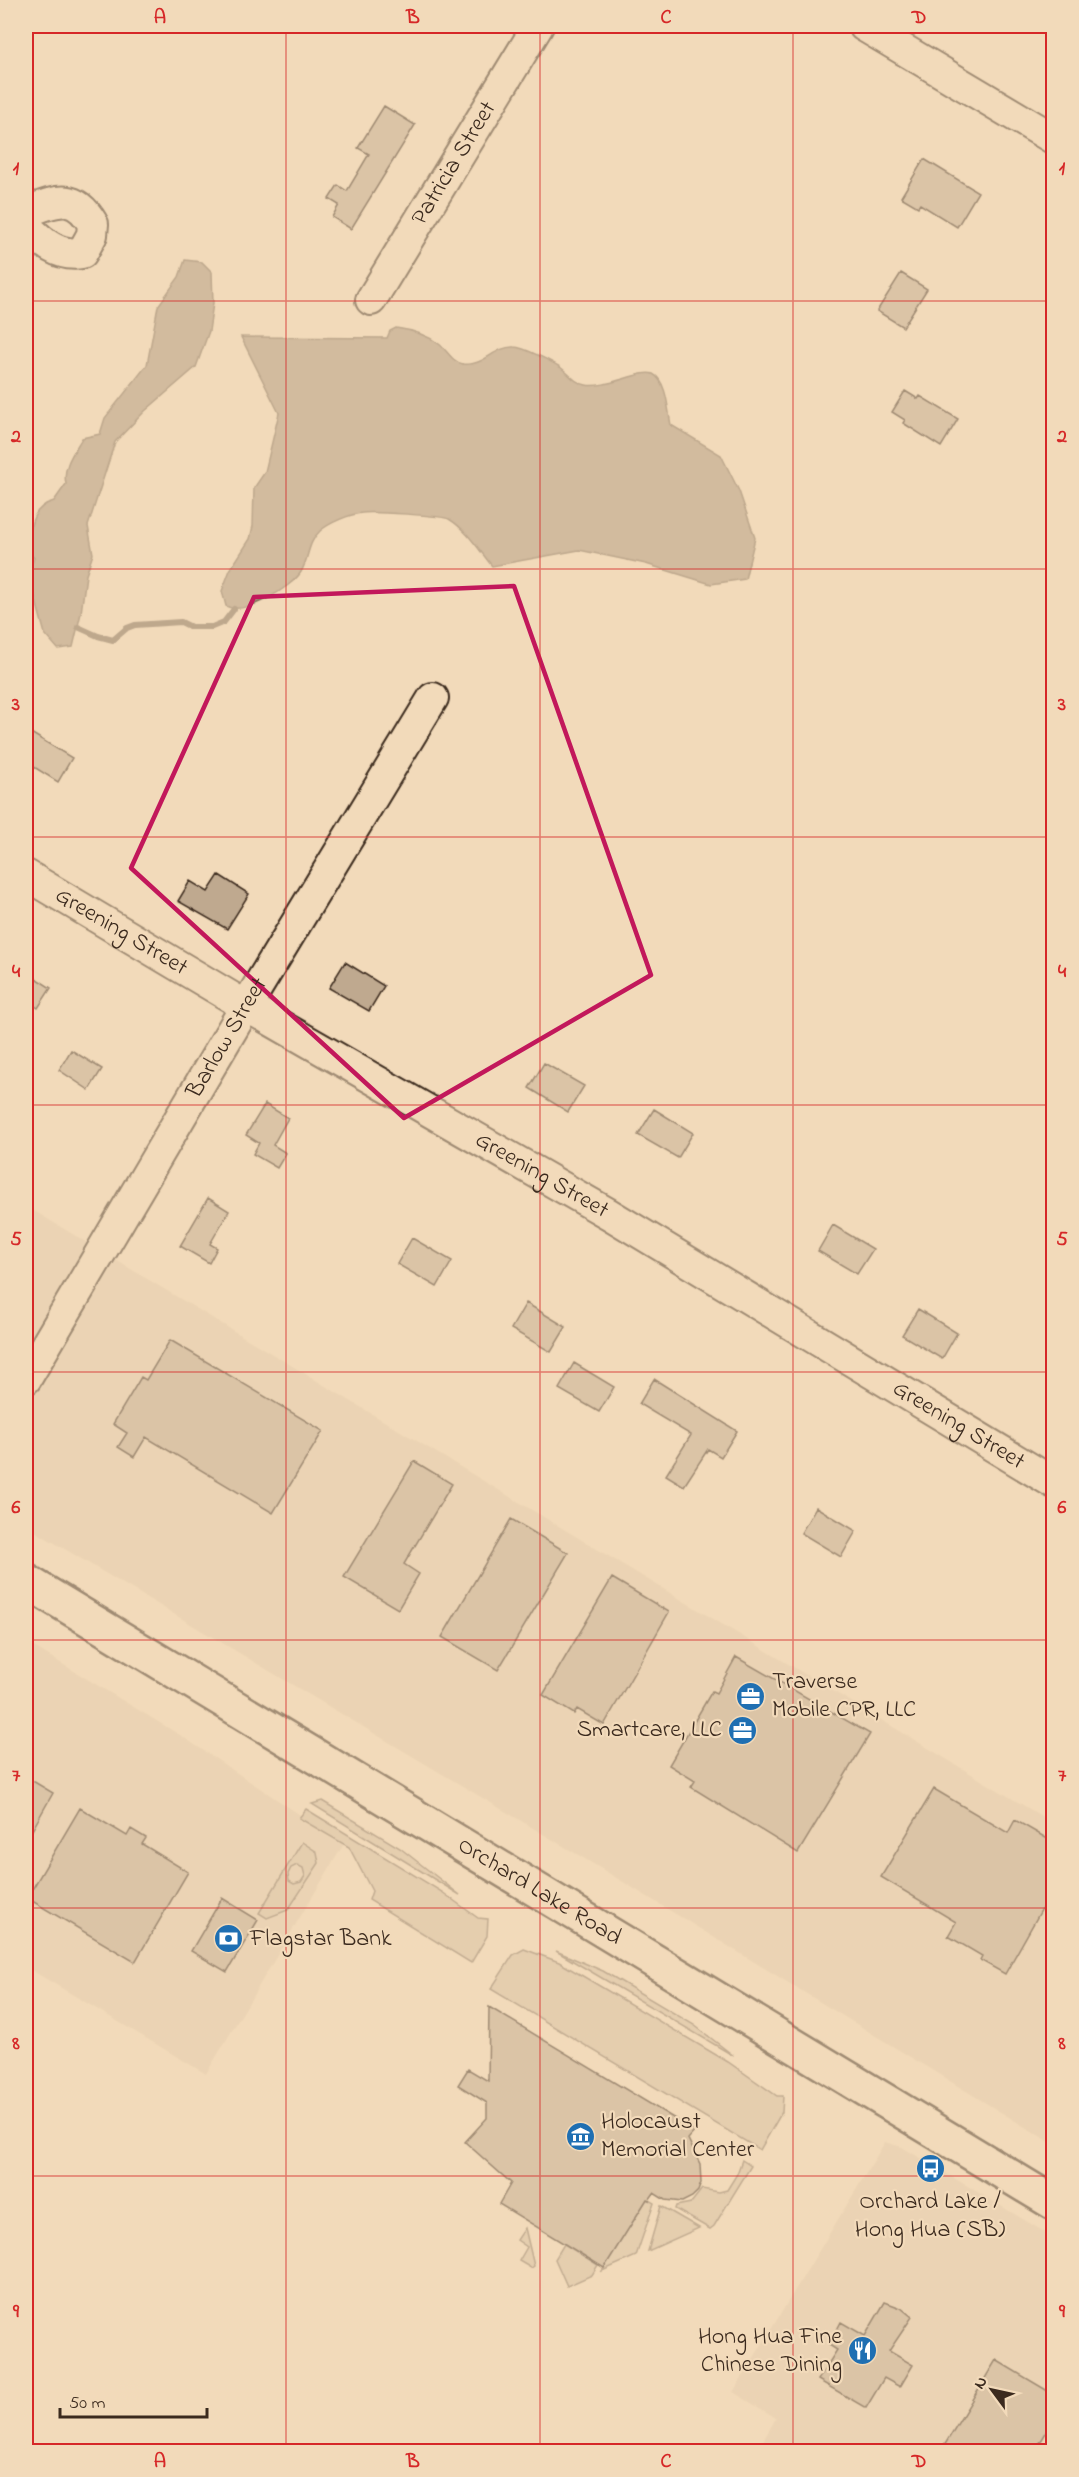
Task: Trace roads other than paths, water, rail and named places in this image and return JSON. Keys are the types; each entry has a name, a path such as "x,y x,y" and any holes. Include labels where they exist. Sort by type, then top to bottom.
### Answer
{"main road":[{"name":"Orchard Lake Road","path":"26,1581 1053,2203"}],"street":[{"name":"Patricia Street","path":"372,300 537,26"},
{"path":"864,26 1053,139"},
{"path":"26,212 46,204 68,201 86,210 93,224 88,245 82,253 72,254 57,252 26,226"},
{"name":"Barlow Street","path":"26,1379 246,1006 433,698"},
{"name":"Greening Street","path":"26,875 246,1006 609,1214 1053,1483"}],"waterway":[{"path":"78,627 113,640 127,628 135,625 181,622 191,627 212,627 224,622 234,609"}],"place":[{"name":"Traverse Mobile CPR, LLC","path":"751,1696"},
{"name":"Smartcare, LLC","path":"743,1730"},
{"name":"Flagstar Bank","path":"229,1939"},
{"name":"Holocaust Memorial Center","path":"580,2136"},
{"name":"Orchard Lake / Hong Hua (SB)","path":"930,2169"},
{"name":"Hong Hua Fine Chinese Dining","path":"863,2351"}]}
